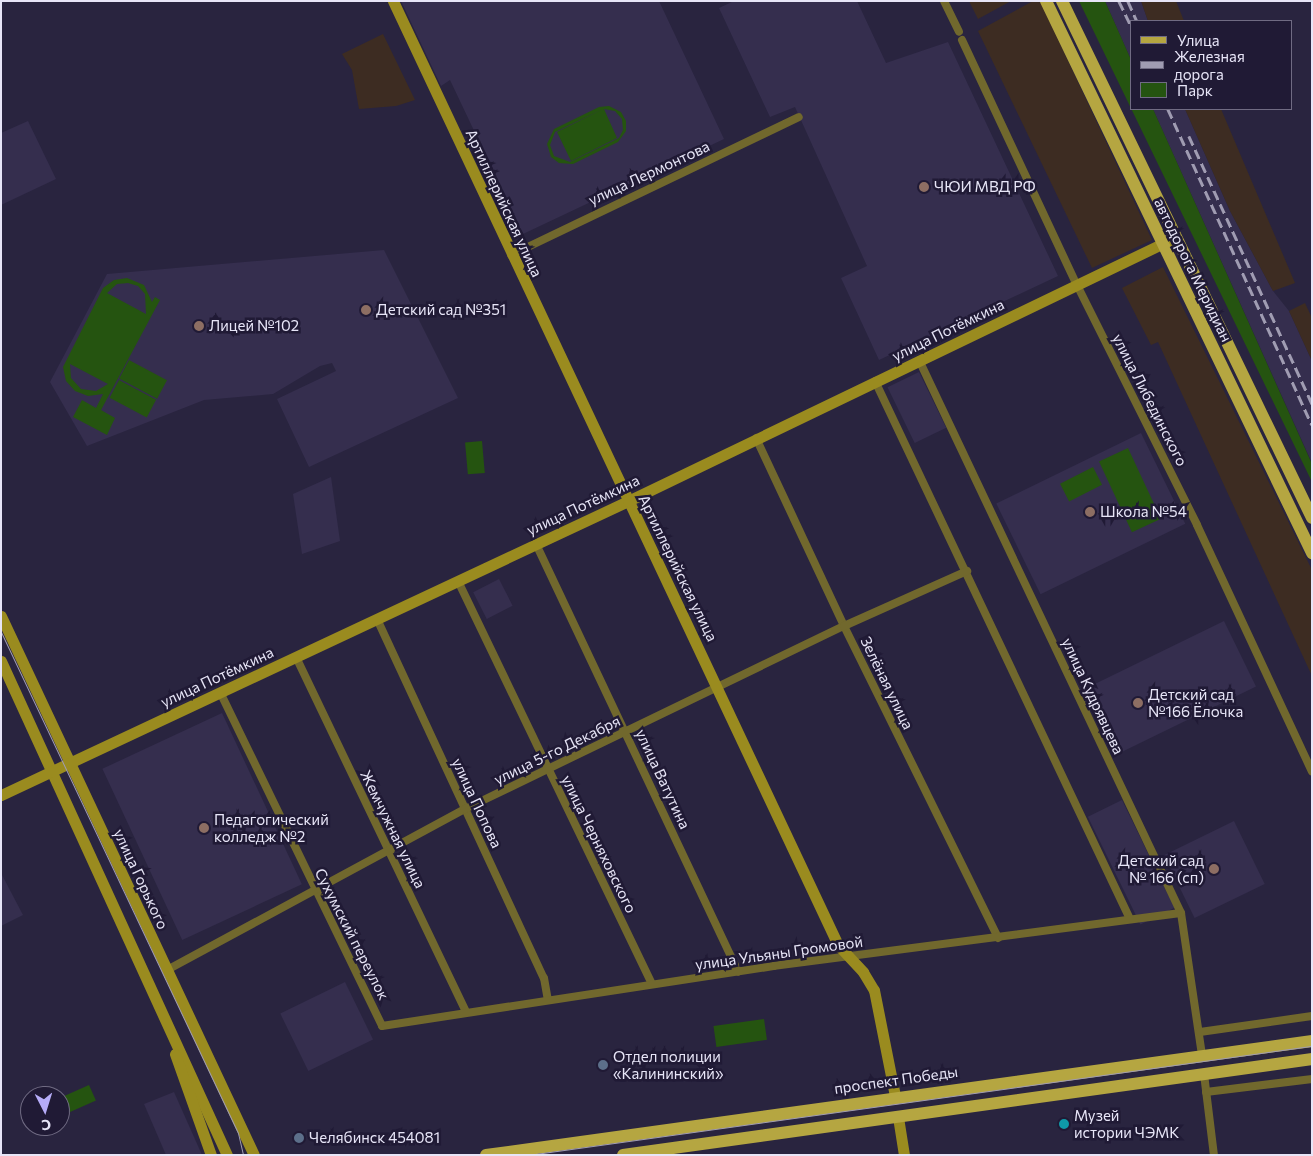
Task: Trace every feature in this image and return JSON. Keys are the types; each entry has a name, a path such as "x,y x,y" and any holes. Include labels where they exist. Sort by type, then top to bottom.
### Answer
{"main road":[{"name":"автодорога Меридиан","path":"1046,1 1312,552"},
{"name":"автодорога Меридиан","path":"1062,1 1312,518"},
{"name":"проспект Победы","path":"486,1155 895,1096 1312,1041"},
{"path":"623,1155 1312,1059"},
{"name":"Артиллерийская улица","path":"895,1096 898,1117"}],"street":[{"name":"Артиллерийская улица","path":"393,1 511,255 717,686 838,945 863,972 879,1002 895,1096"},
{"name":"улица Либединского","path":"944,1 1077,285 1197,525 1312,772"},
{"name":"улица Лермонтова","path":"511,255 799,117"},
{"name":"улица Потёмкина","path":"1,796 628,501 1176,238"},
{"name":"улица Кудрявцева","path":"919,360 1181,913 1200,1032 1202,1056"},
{"path":"875,381 967,571 1130,919"},
{"name":"Зелёная улица","path":"756,438 844,626 998,938"},
{"name":"улица Ватутина","path":"536,544 738,972"},
{"name":"улица 5-го Декабря","path":"167,970 465,809 717,686 967,571"},
{"name":"улица Черняховского","path":"458,581 652,984"},
{"name":"улица Горького","path":"1,616 254,1155"},
{"name":"улица Попова","path":"377,619 544,978 548,1000"},
{"name":"Жемчужная улица","path":"296,656 466,1012"},
{"path":"1,661 117,908 227,1155"},
{"name":"Сухумский переулок","path":"220,692 314,891 382,1026"},
{"path":"117,908 134,900"},
{"name":"улица Ульяны Громовой","path":"382,1026 652,984 1181,913"},
{"path":"1200,1032 1312,1016"},
{"path":"169,1025 173,1051 211,1155"},
{"path":"1204,1074 1214,1155"},
{"path":"1206,1092 1312,1079"},
{"name":"Артиллерийская улица","path":"898,1117 904,1155"}],"shaded area":[{"path":"401,1 659,1 724,139 523,234 450,80 441,86"},
{"name":"ЧЮИ МВД РФ","path":"734,1 857,1 886,63 948,42 1058,276 879,360 841,278 867,266 795,107 770,117 719,8"},
{"path":"969,1 1011,1 978,19"},
{"path":"1033,1 1040,1 1152,240 1092,268 978,31"},
{"path":"1105,1 1141,1 1148,20 1130,20 1130,57"},
{"path":"1141,1 1176,1 1184,20 1148,20"},
{"path":"383,34 415,100 396,106 359,109 352,70 342,54"},
{"path":"1153,110 1185,110 1230,211 1273,291 1289,311 1312,361 1312,463"},
{"path":"1185,110 1221,110 1295,283 1273,291 1230,211"},
{"path":"28,121 56,179 1,205 1,133"},
{"name":"Лицей №102","path":"384,250 458,398 309,467 277,399 336,371 332,363 320,366 273,394 204,400 87,446 50,382 107,274"},
{"path":"1163,267 1312,570 1312,676 1158,342 1151,345 1122,288"},
{"path":"1305,303 1312,318 1312,361 1289,311"},
{"path":"919,372 946,428 915,443 888,387"},
{"name":"Школа №54","path":"1141,433 1185,524 1041,594 996,504"},
{"path":"331,477 340,541 302,554 293,494"},
{"path":"499,579 513,606 487,619 473,592"},
{"path":"1224,621 1256,687 1118,754 1086,689"},
{"name":"Педагогический колледж №2","path":"222,713 302,884 182,940 102,769"},
{"path":"1122,800 1175,908 1140,925 1088,817"},
{"name":"Детский сад № 166 (сп)","path":"1234,821 1265,884 1195,918 1164,855"},
{"path":"1,873 23,915 1,926"},
{"path":"345,982 373,1040 308,1071 280,1014"},
{"path":"174,1092 202,1155 166,1155 144,1104"}],"green space":[{"path":"1079,1 1105,1 1130,57 1130,106"},
{"path":"609,106 621,112 626,121 626,131 618,142 573,164 559,163 551,157 547,144 554,129 599,107","holes":["603,109 557,132 571,161 617,138 604,109 615,111 622,119 623,130 619,138 570,162 554,156 550,145 555,132"]},
{"path":"1132,110 1153,110 1312,464 1312,482"},
{"path":"127,278 144,285 152,302 155,297 160,300 101,410 115,418 107,435 73,417 82,400 96,408 103,394 88,396 75,391 66,381 63,367 103,288 114,280","holes":["128,283 138,286 145,294 146,314 107,293 117,284","70,364 108,384 96,391 81,389 71,378"]},
{"path":"129,360 167,380 157,399 119,379"},
{"path":"119,380 156,400 147,417 110,398"},
{"path":"482,441 485,473 468,474 465,442"},
{"path":"1128,448 1161,519 1132,532 1099,462"},
{"path":"1093,467 1102,485 1069,502 1060,484"},
{"path":"764,1019 767,1040 716,1047 713,1026"},
{"path":"89,1085 96,1101 70,1112 70,1093"}],"tram line":[{"path":"1,632 238,1133 243,1155"},
{"path":"528,1155 1312,1046"}],"railway":[{"path":"1119,1 1130,24"},
{"path":"1128,1 1137,20"},
{"path":"1168,110 1312,425"},
{"path":"1189,136 1312,404"}],"place":[{"name":"ЧЮИ МВД РФ","path":"924,187"},
{"name":"Детский сад №351","path":"366,310"},
{"name":"Лицей №102","path":"199,326"},
{"name":"Школа №54","path":"1090,512"},
{"name":"Детский сад №166 Ёлочка","path":"1138,703"},
{"name":"Педагогический колледж №2","path":"204,828"},
{"name":"Детский сад № 166 (сп)","path":"1214,869"},
{"name":"Отдел полиции «Калининский»","path":"603,1065"},
{"name":"Музей истории ЧЭМК","path":"1064,1124"},
{"name":"Челябинск 454081","path":"299,1138"}]}
